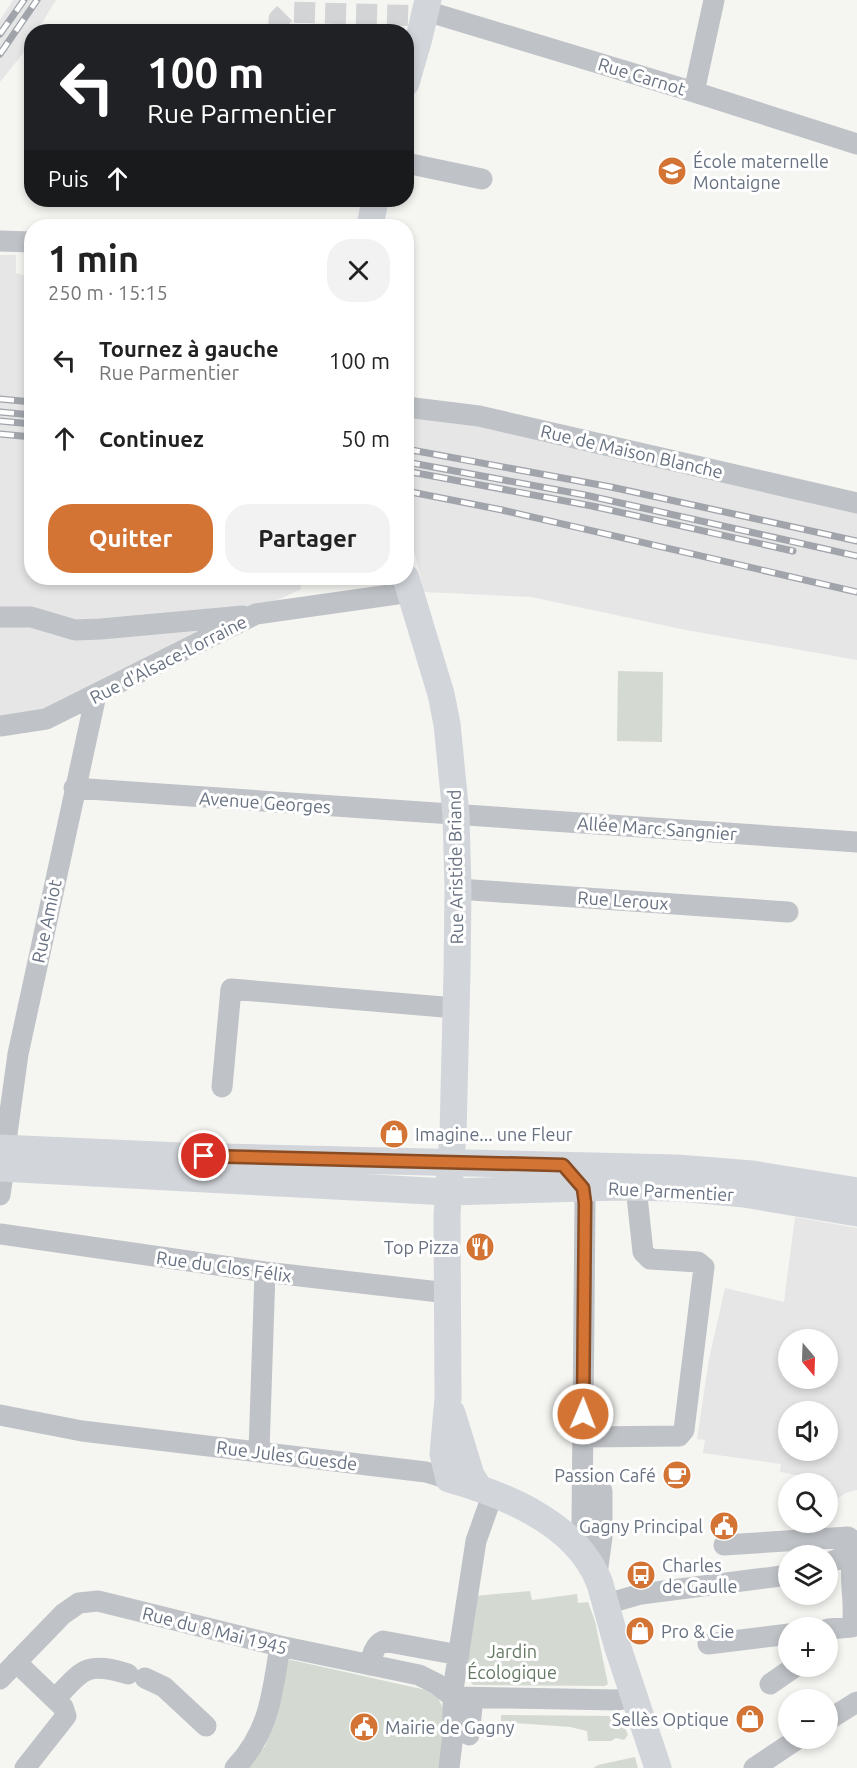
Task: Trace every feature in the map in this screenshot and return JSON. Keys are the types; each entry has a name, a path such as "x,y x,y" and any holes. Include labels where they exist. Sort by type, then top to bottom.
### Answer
{"main road":[{"path":"414,53 427,5"},
{"name":"Rue Aristide Briand","path":"408,585 441,694 447,724 456,815 458,889 453,1134 448,1192"},
{"path":"453,1134 474,1157 483,1163"},
{"name":"Rue Parmentier","path":"2,1158 181,1156 483,1163 636,1187 744,1194 857,1213"},
{"path":"2,1158 277,1183 347,1174 426,1177 450,1163"},
{"name":"Rue Parmentier","path":"277,1183 448,1192 593,1174 618,1166 710,1169 857,1191"},
{"path":"448,1192 448,1398 443,1454 449,1479"},
{"path":"448,1398 471,1475 486,1490"},
{"name":"Rue Jules Guesde","path":"449,1479 486,1490 525,1507 561,1532 591,1565"},
{"path":"591,1565 608,1609 633,1696 658,1768"}],"street":[{"path":"694,92 714,0"},
{"name":"Rue Carnot","path":"427,5 857,144"},
{"path":"414,165 482,179"},
{"path":"0,241 24,242"},
{"name":"Rue de Maison Blanche","path":"414,408 479,416 857,503"},
{"name":"Rue d'Alsace-Lorraine","path":"0,726 46,719 256,614 408,585"},
{"path":"0,617 32,617 75,630 101,630 256,614"},
{"name":"Rue Amiot","path":"0,1195 2,1158 18,1054 96,695"},
{"name":"Avenue Georges","path":"74,788 456,815"},
{"name":"Allée Marc Sangnier","path":"456,815 857,842"},
{"name":"Rue Leroux","path":"458,889 788,912"},
{"path":"222,1087 231,989 455,1008"},
{"path":"573,1176 585,1203 582,1523 591,1565"},
{"path":"583,1437 679,1436 684,1430 704,1266 698,1262 650,1259 643,1252 636,1187"},
{"name":"Rue du Clos Félix","path":"0,1234 265,1272 448,1293"},
{"path":"259,1451 265,1272"},
{"name":"Rue Jules Guesde","path":"0,1415 82,1431 426,1472 449,1479"},
{"path":"469,1736 459,1655 486,1490"},
{"path":"591,1565 602,1537 602,1491"},
{"path":"724,1545 848,1537 856,1548 852,1598 854,1615 852,1627 846,1635 838,1640"},
{"path":"838,1558 856,1548"},
{"path":"608,1609 641,1594 778,1576"},
{"name":"Rue du 8 Mai 1945","path":"0,1678 63,1614 80,1603 98,1601 280,1646 419,1675 463,1698"},
{"path":"838,1628 852,1627"},
{"path":"708,1644 778,1635"},
{"path":"370,1665 377,1646 383,1641 459,1655"},
{"path":"235,1768 256,1742 266,1721 280,1646"},
{"path":"16,1662 63,1707 66,1716 25,1768"},
{"path":"55,1699 82,1671 92,1668 112,1669 164,1687 206,1726"},
{"path":"770,1684 780,1677"},
{"path":"463,1698 618,1700 633,1696"},
{"path":"449,1768 453,1734 463,1698"},
{"path":"838,1714 857,1702"},
{"path":"753,1768 782,1749"}],"shaded area":[{"path":"13,0 56,0 41,24 24,24 24,52 0,82 0,20"},
{"path":"0,255 16,255 16,273 24,276 24,585 300,585 301,589 42,712 0,717"},
{"path":"414,417 513,430 857,513 857,660 686,630 531,597 424,592 414,551"},
{"path":"795,1217 857,1228 857,1490 838,1498 838,1473 785,1473 780,1472 781,1464 703,1453 705,1440 697,1439 709,1359 725,1288 784,1302"}],"green space":[{"path":"618,671 663,672 662,742 617,741"},
{"name":"Jardin Écologique","path":"530,1591 532,1600 577,1594 578,1603 588,1602 595,1621 608,1684 605,1686 473,1685 465,1672 474,1596"},
{"path":"287,1659 435,1692 445,1712 441,1768 246,1768 265,1746 277,1717"},
{"path":"501,1715 613,1716 622,1721 628,1735 624,1740 616,1738 611,1741 588,1741 587,1731 570,1727 501,1722"},
{"path":"635,1757 638,1768 593,1768 598,1765"}],"tunnel":[{"path":"279,24 279,19 286,12 425,16"}],"railway":[{"path":"0,34 24,0"},
{"path":"0,54 37,0"},
{"path":"0,399 24,401"},
{"path":"0,412 24,414"},
{"path":"0,421 24,423"},
{"path":"0,434 24,436"},
{"path":"414,450 611,487 857,541"},
{"path":"414,463 585,495 857,556"},
{"path":"414,473 592,506 793,551"},
{"path":"414,493 502,510 857,592"}],"place":[{"name":"École maternelle Montaigne","path":"672,171"},
{"name":"Imagine... une Fleur","path":"394,1134"},
{"name":"Top Pizza","path":"480,1247"},
{"name":"Passion Café","path":"677,1475"},
{"name":"Gagny Principal","path":"724,1526"},
{"name":"Charles de Gaulle","path":"641,1575"},
{"name":"Pro & Cie","path":"640,1631"},
{"name":"Sellès Optique","path":"750,1719"},
{"name":"Mairie de Gagny","path":"364,1727"}],"route":[{"path":"204,1156 563,1165 583,1188 585,1203 583,1414"}]}
